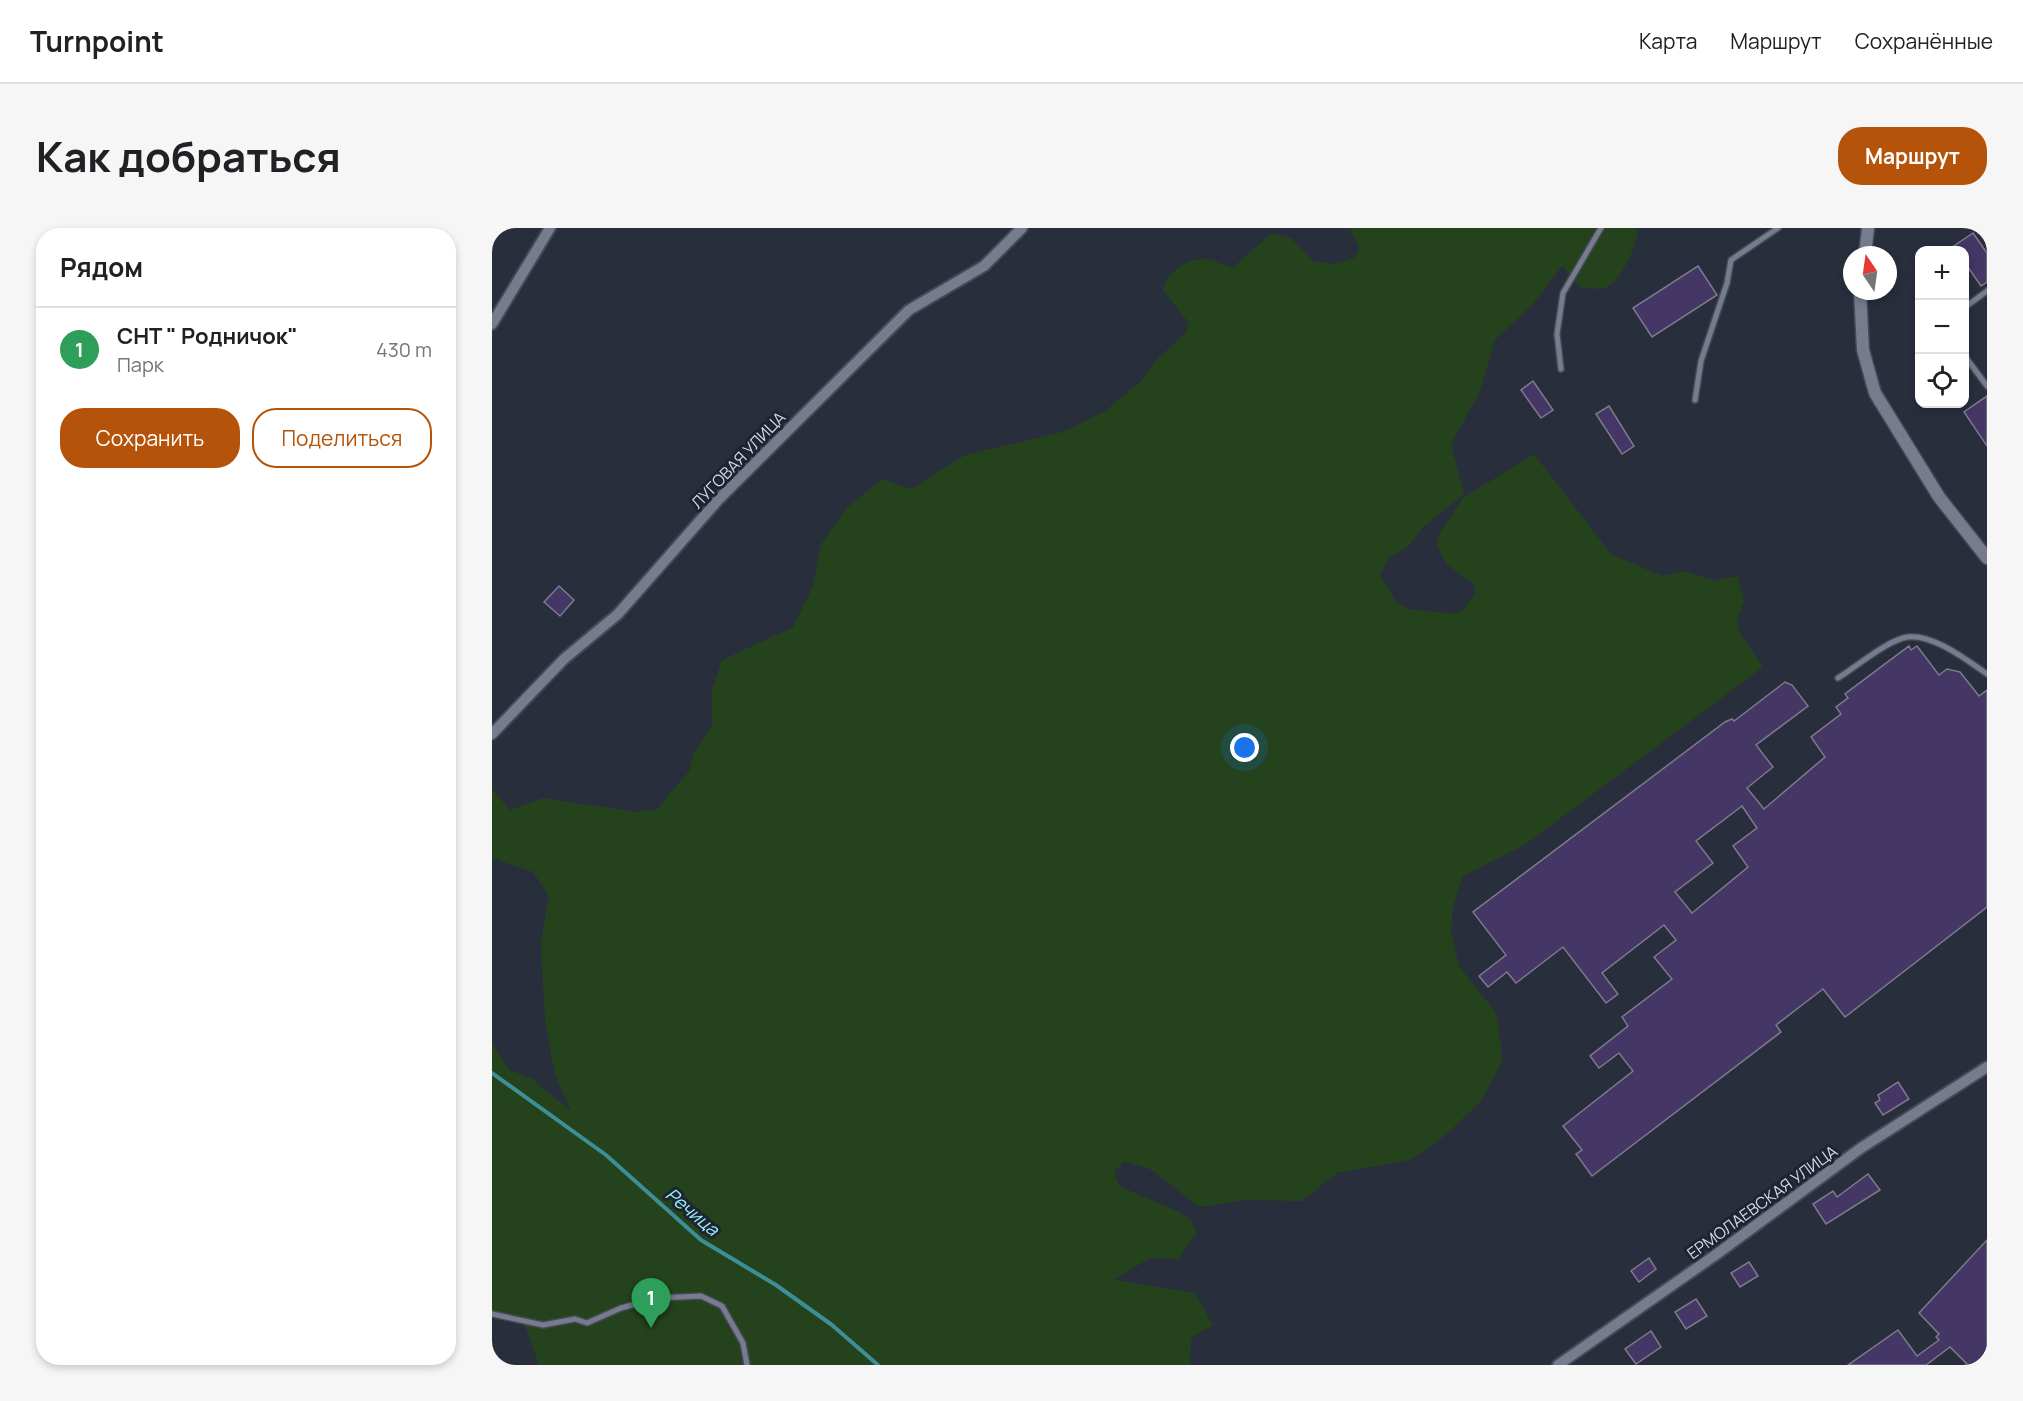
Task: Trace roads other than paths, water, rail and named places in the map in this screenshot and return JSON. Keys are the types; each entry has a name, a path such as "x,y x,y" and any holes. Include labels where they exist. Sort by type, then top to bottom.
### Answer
{"street":[{"path":"492,324 550,228"},
{"name":"ЛУГОВАЯ УЛИЦА","path":"492,734 564,659 618,614 719,499 909,310 984,266 1022,228"},
{"path":"1866,246 1868,228"},
{"path":"1860,300 1863,350 1875,393 1939,497 1987,558"},
{"name":"ЕРМОЛАЕВСКАЯ УЛИЦА","path":"1558,1365 1861,1148 1987,1067"}],"lane":[{"path":"1562,369 1557,334 1563,293 1601,228"},
{"path":"1695,400 1701,361 1727,283 1731,260 1778,228"},
{"path":"1969,305 1987,291"},
{"path":"1969,361 1987,386"},
{"path":"1838,678 1902,638 1918,636 1955,652 1987,674"},
{"path":"492,1314 543,1325 575,1319 587,1323 621,1308 658,1298 701,1296 722,1306 743,1343 747,1365"}],"waterway":[{"name":"Речица","path":"492,1073 606,1155 701,1240 776,1285 832,1325 878,1365"}],"place":[{"name":"СНТ \" Родничок\"","path":"651,1328"}]}
